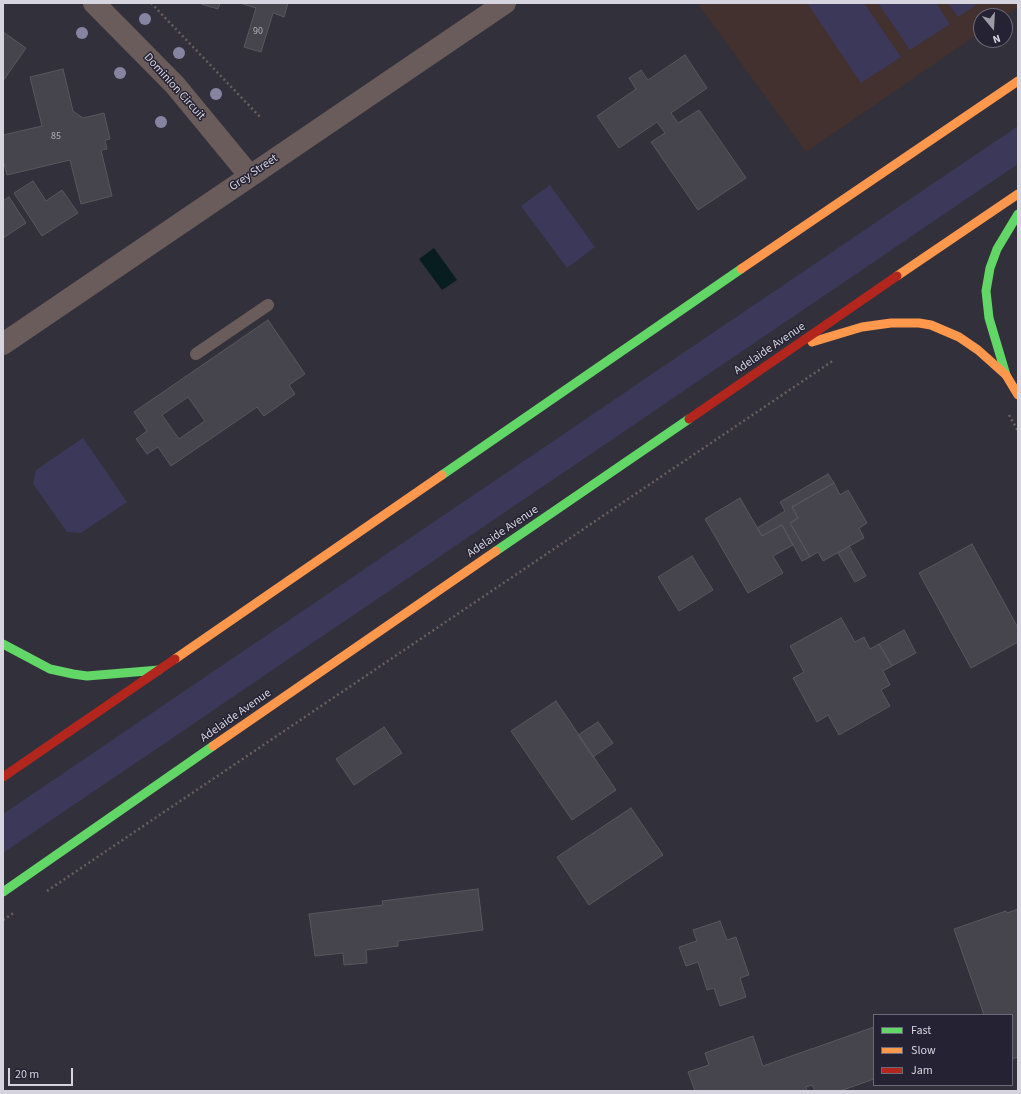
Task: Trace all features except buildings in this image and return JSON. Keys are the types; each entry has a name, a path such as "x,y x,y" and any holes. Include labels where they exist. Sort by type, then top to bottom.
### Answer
{"main road":[{"path":"3,777 1018,81"},
{"name":"Adelaide Avenue","path":"3,892 216,744 1018,194"},
{"path":"1018,214 997,249 990,268 986,291 989,318 1006,374 1018,395"},
{"path":"792,348 862,328 891,323 919,323 940,328 954,334 978,350 1006,374"},
{"path":"3,644 50,669 73,674 93,676 161,670"}],"street":[{"name":"Dominion Circuit","path":"94,3 175,85 250,176"},
{"name":"Grey Street","path":"3,344 506,3"}],"lane":[{"path":"196,354 268,305"}],"path":[{"path":"151,3 261,118"},
{"path":"44,892 840,356"},
{"path":"1008,412 1018,431"},
{"path":"3,920 20,909"}],"shaded area":[{"path":"697,3 1018,3 1018,7 1013,10 1013,8 973,8 973,37 806,152"},
{"path":"807,3 864,3 901,57 861,83"},
{"path":"878,3 936,3 950,24 910,50"},
{"path":"948,3 979,3 958,17"},
{"path":"1018,126 1018,164 3,853 3,814"},
{"path":"550,185 595,247 567,268 521,206"},
{"path":"434,248 457,280 442,290 419,259"},
{"path":"83,438 127,502 81,533 67,532 33,484 36,470"}],"traffic: fast":[{"path":"1006,375 989,318 986,291 990,268 997,249 1018,214"},
{"path":"442,475 741,269"},
{"path":"496,551 689,419"},
{"path":"3,644 50,669 73,674 87,676 159,670"},
{"path":"3,892 213,746"}],"traffic: slow":[{"path":"741,269 1018,81"},
{"path":"897,276 1018,194"},
{"path":"812,342 862,327 891,323 919,323 931,325 959,337 978,350 1006,375"},
{"path":"1006,375 1018,395"},
{"path":"175,659 442,475"},
{"path":"213,746 496,551"}],"traffic: jam":[{"path":"689,419 897,276"},
{"path":"3,777 175,659"}]}
